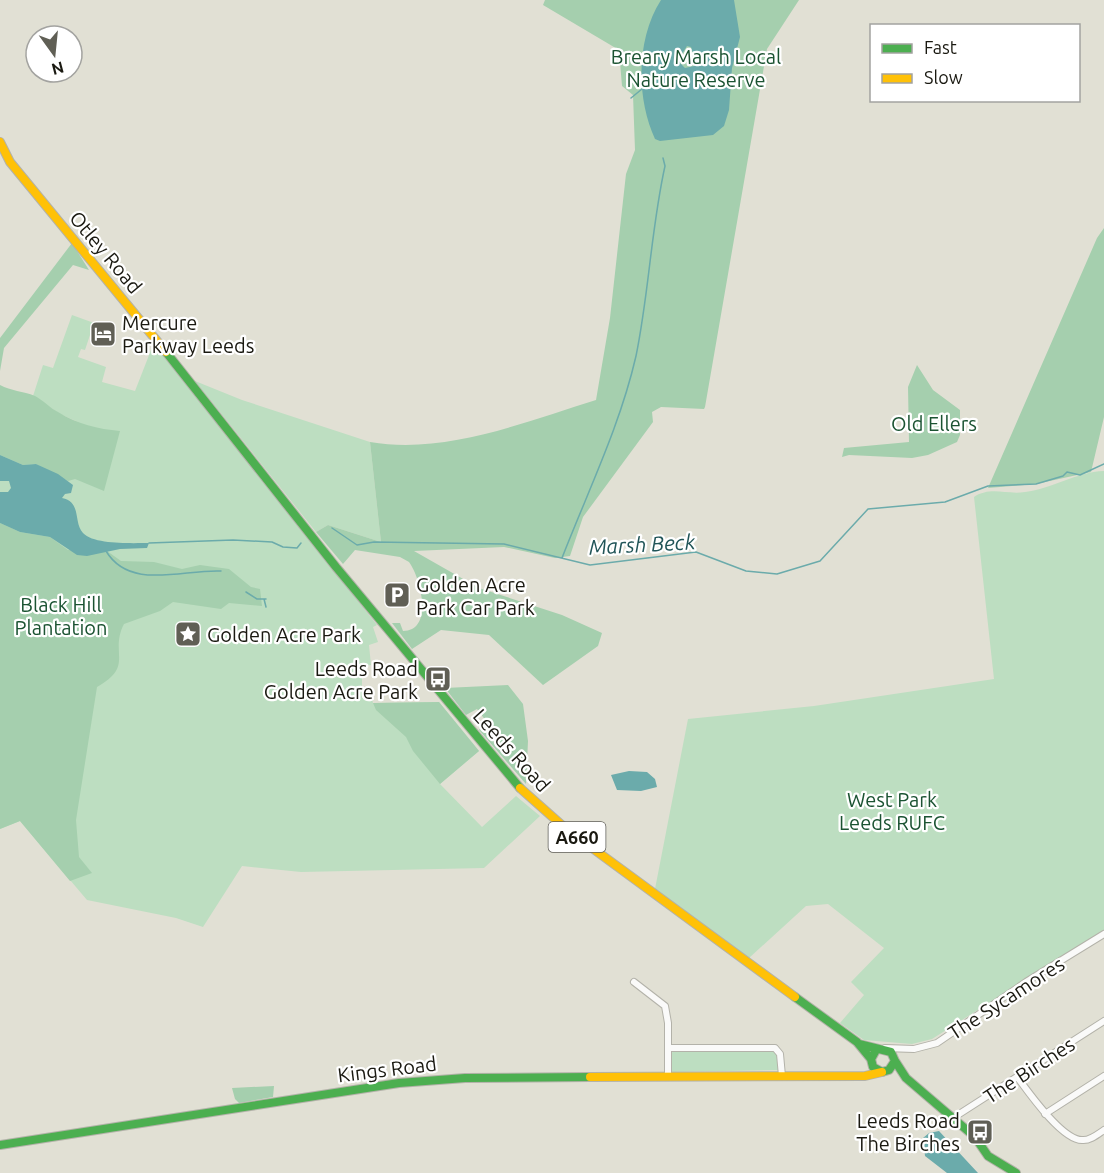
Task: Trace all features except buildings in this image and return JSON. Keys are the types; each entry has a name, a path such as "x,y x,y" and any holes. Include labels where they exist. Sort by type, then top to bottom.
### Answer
{"main road":[{"name":"Otley Road","path":"0,142 10,162 280,492"},
{"name":"Leeds Road","path":"280,492 336,567 511,780 574,835 857,1042 871,1060"},
{"name":"Leeds Road","path":"857,1042 880,1049"},
{"path":"858,1075 880,1049 891,1052 906,1078 953,1118 987,1151 988,1156 999,1165 1005,1165 1016,1173"},
{"path":"871,1060 876,1070 906,1078"},
{"path":"884,1071 892,1067 895,1060"},
{"name":"Kings Road","path":"0,1145 390,1084 465,1078 858,1075 884,1071"}],"street":[{"name":"The Sycamores","path":"880,1049 922,1048 937,1043 1026,982 1104,934"},
{"path":"634,982 665,1006 668,1023 668,1075"},
{"name":"The Birches","path":"953,1118 1104,1022"},
{"path":"669,1048 775,1048 780,1054 782,1076"},
{"path":"895,1060 903,1048"},
{"path":"1045,1114 1104,1076"},
{"path":"1017,1078 1045,1114 1070,1135 1082,1140 1104,1130"}],"green space":[{"name":"Breary Marsh Local Nature Reserve","path":"545,0 799,0 767,49 704,409 661,407 652,412 653,422 583,517 570,556 555,558 504,547 414,551 479,588 562,615 602,633 598,646 543,685 489,635 441,630 412,649 392,623 400,623 403,631 413,629 422,613 421,591 409,562 400,557 355,550 343,564 316,532 328,525 381,542 370,442 398,445 456,440 513,426 596,400 610,318 626,174 635,150 633,95 622,86 619,50 543,5"},
{"path":"1104,228 1104,417 1091,472 1036,484 988,488 1097,238"},
{"path":"72,243 89,270 73,265 4,348 0,371 0,338"},
{"name":"Golden Acre Park","path":"72,315 94,323 85,350 81,349 78,357 106,367 102,382 135,391 153,345 162,353 377,625 373,627 378,642 369,645 371,665 362,666 362,698 372,699 373,703 439,702 479,751 440,784 482,827 516,796 540,816 484,868 301,872 242,866 203,927 176,918 87,900 20,821 0,829 0,406 78,422 60,414 33,396 43,365 53,368"},
{"name":"Old Ellers","path":"917,365 933,390 960,410 960,435 957,442 928,455 912,458 849,455 842,457 844,448 909,442 908,387"},
{"path":"195,381 242,400 370,442 381,542 328,525 316,532"},
{"path":"0,385 35,396 80,423 120,431 104,491 75,479 68,481 36,464 23,465 0,455"},
{"name":"West Park Leeds RUFC","path":"1104,471 1104,930 932,1039 912,1044 864,1040 840,1023 864,995 851,982 884,948 828,904 806,906 749,958 655,889 688,719 814,706 994,679 974,497 993,491 1018,493 1045,488 1084,474"},
{"name":"Black Hill Plantation","path":"0,523 20,532 50,537 68,550 107,551 121,561 154,562 182,569 200,565 229,569 251,587 260,589 262,606 229,603 221,609 173,602 160,611 124,624 120,634 119,658 115,672 97,687 76,820 79,857 92,873 70,881 20,821 0,829"},
{"path":"508,685 523,704 528,741 526,784 479,730 486,721 477,709 466,715 445,688"},
{"path":"439,702 479,751 440,784 413,751 406,737 376,710 373,703"},
{"path":"676,1051 774,1051 779,1060 779,1070 671,1072 670,1053"},
{"path":"274,1086 273,1097 239,1103 235,1099 232,1088"}],"water":[{"path":"661,0 734,0 740,37 732,68 729,110 724,126 713,135 660,141 655,139 644,105 642,87 643,50 653,15","holes":["687,46 691,47 695,60 694,66 685,68 680,63 680,57"]},
{"path":"0,455 23,465 36,464 58,474 73,485 71,493 65,494 62,498 68,500 75,508 80,529 88,537 114,542 149,543 147,548 120,549 87,556 77,555 50,537 20,532 0,523 0,492 8,492 11,488 9,481 0,481"},
{"path":"629,771 647,772 655,779 657,787 641,791 617,790 611,775"},
{"path":"939,1131 978,1173 947,1173 925,1156 923,1138 929,1133"}],"waterway":[{"path":"631,98 642,89"},
{"path":"562,558 612,433 636,356 656,213 665,166 663,158"},
{"name":"Marsh Beck","path":"332,528 357,545 374,542 504,544 590,565 696,552 746,571 777,574 820,561 868,509 945,502 988,486 1036,484 1063,476 1067,472 1080,475 1104,464"},
{"name":"Marsh Beck","path":"149,543 233,540 272,542 283,547 297,548 301,543"},
{"path":"106,551 116,563 129,571 143,574 221,571"},
{"path":"246,592 257,599 266,599"},
{"path":"264,599 266,607"}],"traffic: fast":[{"path":"166,352 336,567 520,788"},
{"path":"795,997 857,1042 871,1059"},
{"path":"859,1044 891,1052 895,1061 889,1070 882,1072 873,1067 871,1059 876,1050"},
{"path":"895,1061 906,1078 975,1137 988,1156 1016,1173"},
{"path":"0,1145 399,1083 465,1078 590,1077"}],"traffic: slow":[{"path":"0,142 10,162 166,352"},
{"path":"520,788 565,828 795,997"},
{"path":"590,1077 865,1076 882,1072"}],"place":[{"name":"Mercure Parkway Leeds","path":"103,334"},
{"name":"Golden Acre Park Car Park","path":"397,595"},
{"name":"Golden Acre Park","path":"188,634"},
{"name":"Leeds Road Golden Acre Park","path":"438,679"},
{"name":"Leeds Road The Birches","path":"980,1132"}]}
